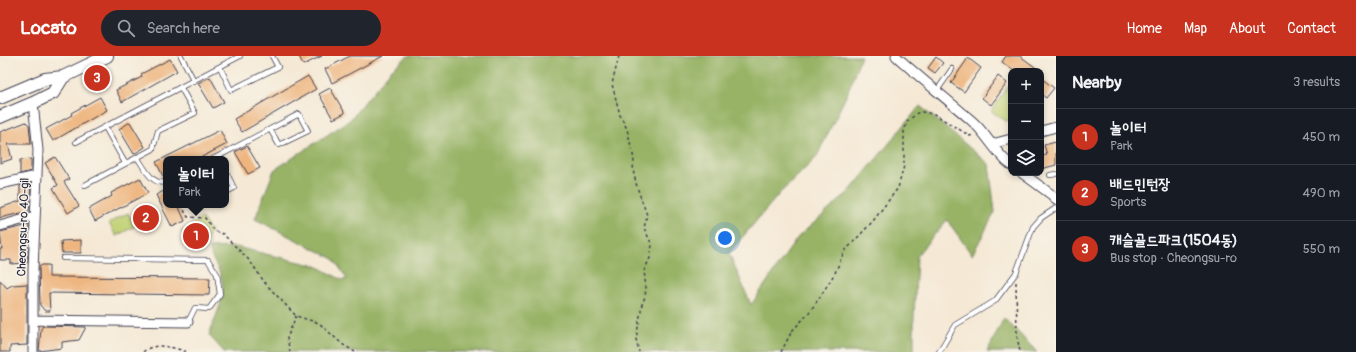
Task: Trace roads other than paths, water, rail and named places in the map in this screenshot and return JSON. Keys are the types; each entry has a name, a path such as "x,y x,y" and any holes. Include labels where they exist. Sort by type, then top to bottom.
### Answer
{"main road":[{"path":"0,98 45,79 63,77 107,56"},
{"path":"0,117 33,104 53,93 63,77"}],"street":[{"path":"896,56 936,92 973,122 1001,157 1008,163"},
{"name":"Cheongsu-ro 40-gil","path":"33,104 38,150 35,216 33,352"},
{"path":"1044,130 1056,127"},
{"path":"992,144 1008,140"},
{"path":"0,184 37,176"},
{"path":"1026,176 1052,195 1056,200"},
{"path":"0,226 35,216"},
{"path":"33,320 188,322"}],"lane":[{"path":"181,56 194,81"},
{"path":"76,142 240,56"},
{"path":"220,67 231,90 278,67 272,56"},
{"path":"936,92 952,69"},
{"path":"85,185 153,149 158,130 194,113 181,88"},
{"path":"223,156 270,129 299,114 308,131 279,145 270,129"},
{"path":"105,127 125,163"},
{"path":"137,157 153,179 157,182 163,182"},
{"path":"1050,175 1056,174"},
{"path":"229,178 234,188 229,190"},
{"path":"939,352 952,328 995,301 1016,272 1033,227 1041,218 1056,208"},
{"path":"63,258 208,260 217,274 220,294 209,309 195,308 188,322"}],"place":[{"name":"캐슬골드파크(1504동)","path":"97,78"},
{"name":"배드민턴장","path":"146,218"},
{"name":"놀이터","path":"196,236"}]}
